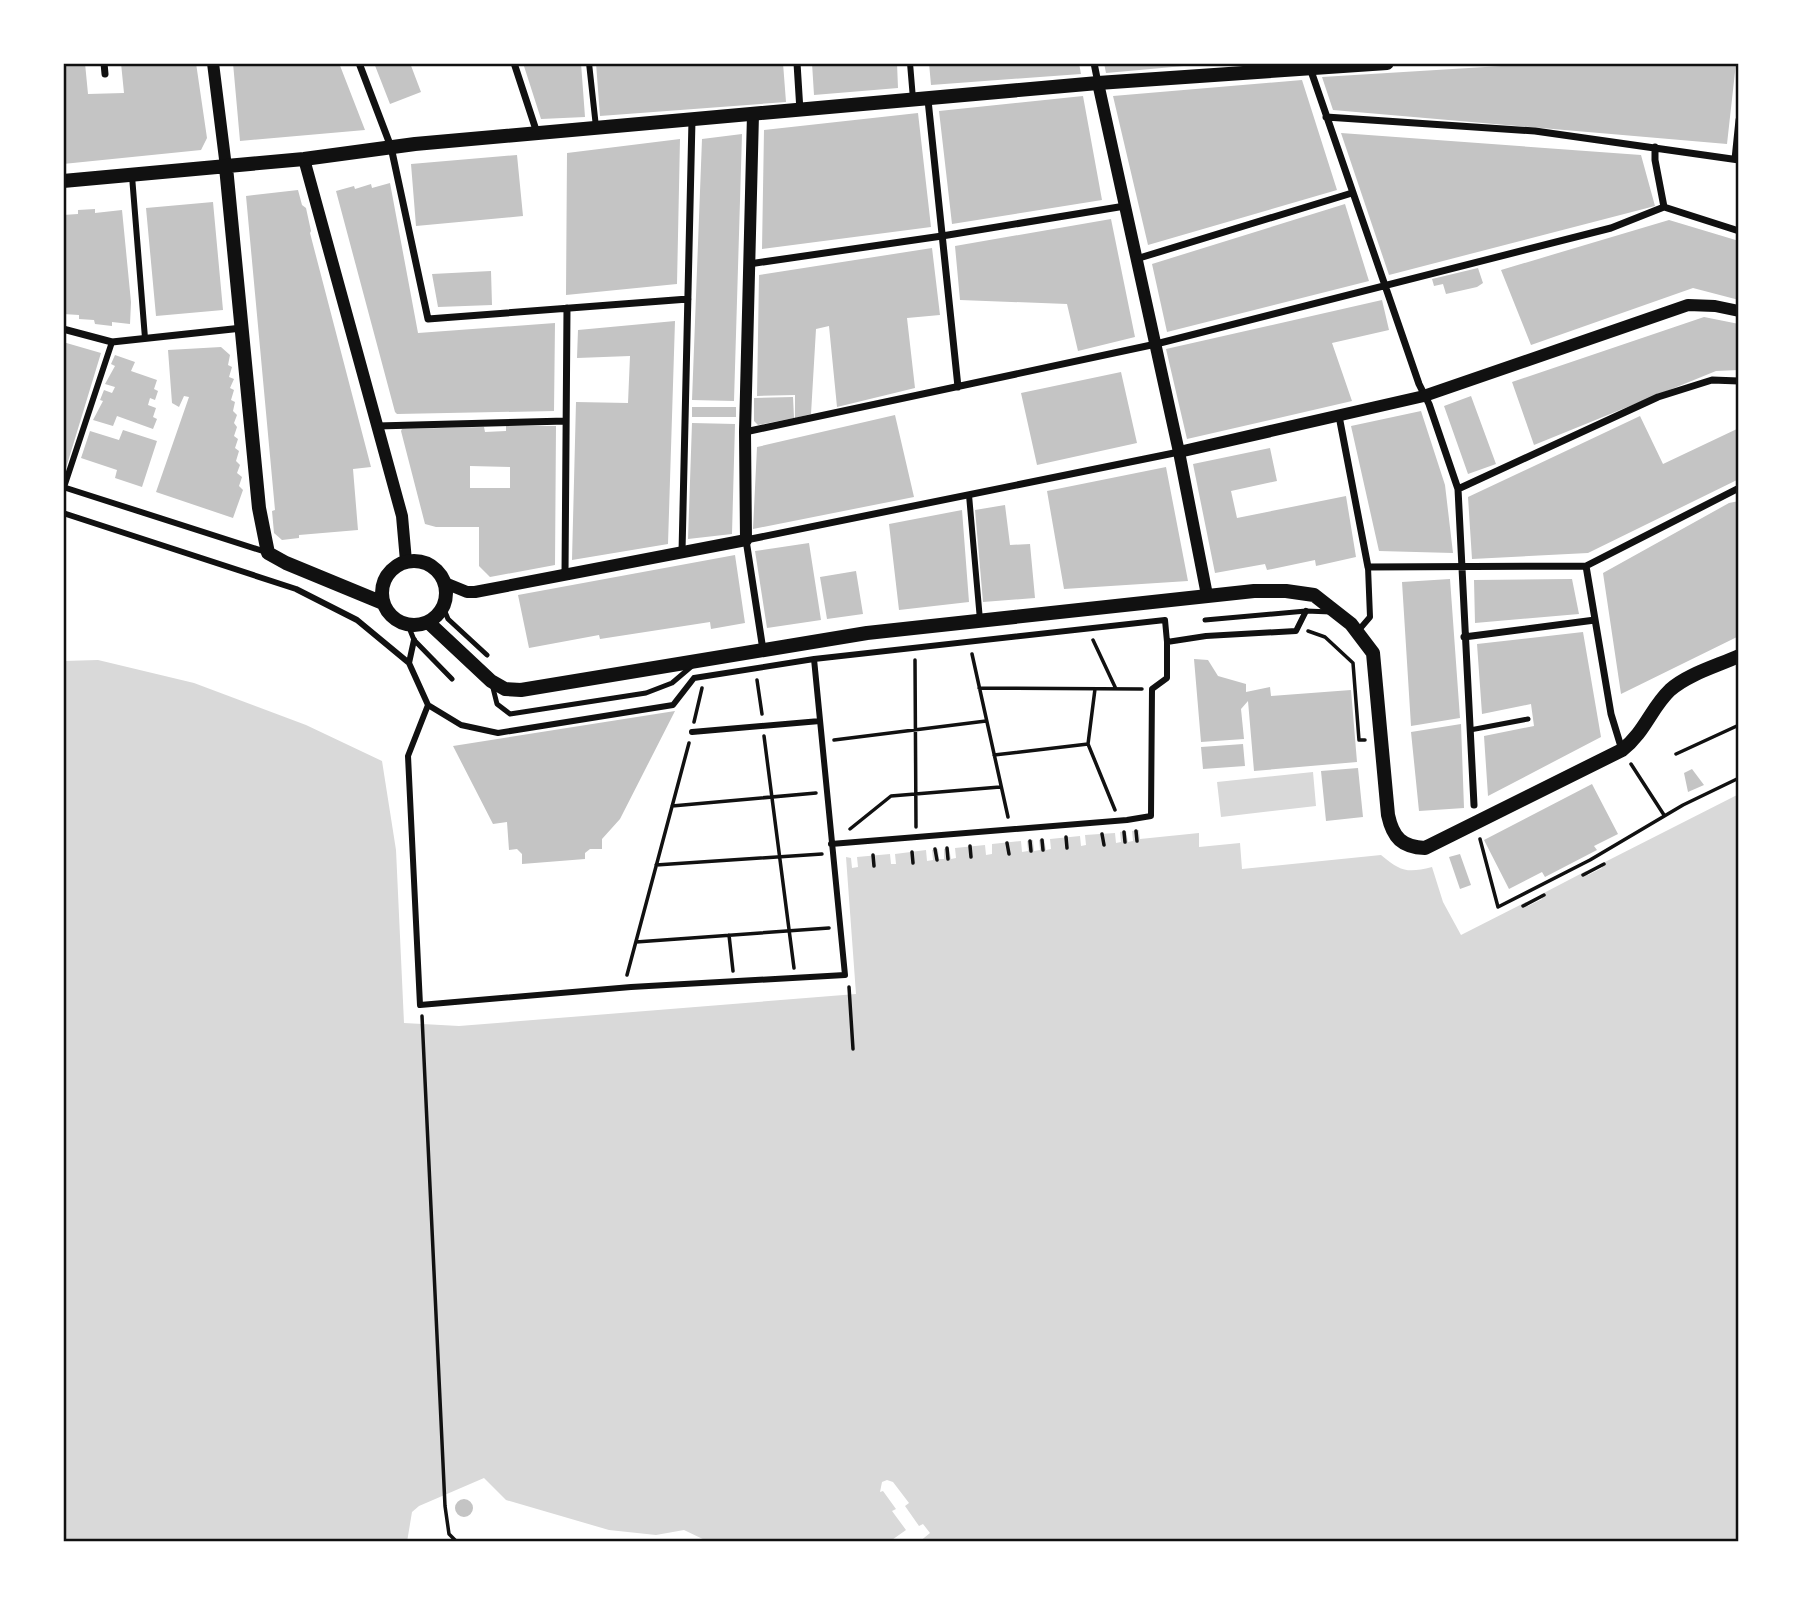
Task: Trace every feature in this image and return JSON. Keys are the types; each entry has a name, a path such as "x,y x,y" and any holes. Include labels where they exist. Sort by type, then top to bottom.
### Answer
{"main road":[{"path":"63,181 304,159 391,147 1098,83 1228,68 1310,68 1387,63"},
{"path":"226,167 259,508 268,553 383,603"},
{"path":"417,560 433,567 445,583 446,600 429,622 408,625 388,613 383,603 381,592 387,574 406,561 417,560"},
{"path":"429,622 491,681 505,689 521,690 867,633 1207,596 1286,591 1314,595 1358,632 1373,653 1388,815 1391,829 1398,841 1410,848 1425,848 1622,750 1640,734 1671,690 1684,681 1739,656"}],"street":[{"path":"104,63 104,74"},
{"path":"213,63 226,167"},
{"path":"359,63 391,147 428,319 688,299"},
{"path":"514,63 537,134"},
{"path":"589,63 596,129"},
{"path":"797,63 800,111"},
{"path":"910,63 921,100 943,236 958,387"},
{"path":"1094,63 1179,452 1207,596"},
{"path":"1310,68 1458,489 1474,805"},
{"path":"753,114 746,540 763,650"},
{"path":"1326,117 1535,131 1737,159 1739,120"},
{"path":"682,552 692,120"},
{"path":"1656,147 1655,160 1664,207"},
{"path":"304,159 402,516 406,561"},
{"path":"132,176 145,338"},
{"path":"1136,259 1352,193"},
{"path":"749,264 1125,206"},
{"path":"746,432 1156,344 1611,228 1664,207 1739,231"},
{"path":"445,583 467,592 475,592 1179,452 1424,396 1688,305 1715,306 1739,311"},
{"path":"565,574 567,308"},
{"path":"63,328 111,342 242,328"},
{"path":"111,342 64,487 268,553"},
{"path":"1458,489 1658,397 1712,380 1739,381"},
{"path":"1339,416 1368,568 1370,617 1358,632"},
{"path":"377,426 566,421"},
{"path":"1368,568 1586,566 1739,488"},
{"path":"969,495 980,622"},
{"path":"63,513 296,589 357,620 409,663 428,705 461,725 498,733 673,705 694,678 705,676 814,659 1165,620 1167,678 1152,689 1151,816 1119,821 831,844"},
{"path":"1586,566 1611,714 1622,750"},
{"path":"1167,642 1206,636 1296,631 1306,611"},
{"path":"1464,637 1595,620"},
{"path":"409,663 414,640"},
{"path":"428,705 408,756 420,1005 623,987 845,975 814,659"},
{"path":"692,732 820,721"}],"lane":[{"path":"443,607 448,619 487,655"},
{"path":"1205,620 1306,611 1340,616"},
{"path":"408,625 414,640 452,679"},
{"path":"491,681 497,704 510,714 646,693 672,683 698,661"},
{"path":"1470,730 1528,719"}],"path":[{"path":"1087,628 1116,689"},
{"path":"1296,631 1312,631 1325,637 1353,663 1359,740 1381,738"},
{"path":"969,641 1011,829"},
{"path":"915,647 916,836"},
{"path":"755,668 796,978"},
{"path":"623,987 705,676"},
{"path":"979,688 1152,689"},
{"path":"1095,688 1088,744 1119,821"},
{"path":"822,742 986,721"},
{"path":"1676,754 1739,725"},
{"path":"994,755 1088,744"},
{"path":"1622,750 1664,815"},
{"path":"1476,824 1498,907 1590,860 1664,815 1739,778"},
{"path":"831,844 891,796 1000,787"},
{"path":"672,806 827,792"},
{"path":"1136,831 1137,841"},
{"path":"1124,832 1125,842"},
{"path":"1102,834 1104,845"},
{"path":"1066,837 1067,848"},
{"path":"1042,840 1043,850"},
{"path":"1030,841 1031,851"},
{"path":"1007,843 1009,854"},
{"path":"971,846 971,857"},
{"path":"947,848 948,859"},
{"path":"936,849 937,860"},
{"path":"912,852 913,863"},
{"path":"656,865 832,853"},
{"path":"873,856 874,866"},
{"path":"1590,860 1595,869"},
{"path":"1583,875 1604,864"},
{"path":"1530,891 1535,900"},
{"path":"1523,906 1544,895"},
{"path":"636,942 840,927"},
{"path":"729,935 733,981"},
{"path":"845,975 849,987 853,1049"},
{"path":"423,1024 445,1506 449,1534 457,1542"}],"shaded area":[{"path":"98,660 194,683 306,725 382,761 396,850 404,1023 459,1026 856,994 846,857 851,858 852,868 858,867 857,857 890,854 891,864 896,864 895,854 926,850 927,861 933,860 932,850 938,849 939,859 944,859 944,849 949,848 951,859 956,858 955,848 985,845 986,855 992,854 992,844 1021,841 1022,852 1028,851 1027,841 1033,840 1034,851 1040,850 1039,840 1044,839 1046,850 1051,849 1050,839 1080,836 1081,846 1086,845 1085,835 1115,833 1116,843 1121,842 1120,832 1126,831 1128,842 1133,841 1132,831 1139,830 1140,839 1199,833 1199,847 1240,843 1242,869 1381,855 1405,870 1432,867 1443,902 1461,935 1526,902 1528,906 1542,899 1540,895 1586,871 1588,875 1602,868 1601,864 1739,794 1739,1542 919,1542 930,1533 923,1524 919,1526 905,1506 909,1503 893,1482 887,1480 882,1482 880,1492 883,1491 896,1509 892,1511 906,1530 889,1542 709,1542 684,1530 656,1535 609,1530 506,1500 484,1478 419,1506 412,1512 407,1542 63,1542 63,661"},
{"path":"1313,772 1316,806 1221,817 1217,782"}],"building":[{"path":"63,63 85,63 88,94 124,93 121,63 196,63 207,138 201,150 63,164"},
{"path":"233,63 339,63 365,130 240,141"},
{"path":"374,63 410,63 421,92 390,104"},
{"path":"523,63 581,63 585,117 541,119"},
{"path":"596,63 783,63 786,102 600,116"},
{"path":"812,63 897,63 898,88 814,95"},
{"path":"929,63 1079,63 1081,74 931,85"},
{"path":"1104,63 1195,63 1195,65 1106,73"},
{"path":"1551,63 1736,63 1727,144 1333,110 1322,77"},
{"path":"1302,80 1337,190 1148,245 1113,96"},
{"path":"1083,96 1102,200 952,224 939,111"},
{"path":"918,113 931,227 762,249 764,130"},
{"path":"1341,133 1641,155 1655,206 1389,275"},
{"path":"742,134 734,401 692,400 702,139"},
{"path":"680,139 677,284 566,295 567,153"},
{"path":"517,155 523,216 416,226 411,164"},
{"path":"390,183 418,333 555,323 554,411 395,412 336,191 371,184 372,188"},
{"path":"298,190 302,205 306,208 310,233 371,467 353,469 358,530 299,535 299,538 282,540 274,533 272,511 275,510 246,196"},
{"path":"213,202 223,310 156,316 146,208"},
{"path":"1345,204 1369,281 1167,332 1152,264"},
{"path":"95,209 95,213 122,210 131,302 130,324 95,324 94,320 79,319 79,315 63,314 63,215 78,214 78,210"},
{"path":"1111,219 1135,337 1078,351 1067,304 960,300 955,246"},
{"path":"1669,220 1739,241 1739,300 1693,288 1531,345 1501,270"},
{"path":"932,248 940,315 907,318 915,388 837,407 829,326 816,329 811,414 795,418 795,395 757,396 759,275"},
{"path":"1478,268 1483,283 1477,287 1446,294 1443,284 1434,286 1432,279"},
{"path":"491,271 492,305 438,307 432,274"},
{"path":"1382,300 1389,330 1332,343 1352,401 1187,439 1166,349"},
{"path":"1704,317 1739,324 1739,370 1716,371 1534,445 1512,382"},
{"path":"675,321 668,544 572,560 576,402 628,403 630,356 577,358 578,330"},
{"path":"63,342 101,353 66,468 63,468"},
{"path":"221,347 230,355 228,365 232,367 229,377 234,379 230,388 234,390 231,400 235,402 233,411 237,415 234,436 238,439 235,448 239,451 236,461 240,465 237,473 242,477 239,486 243,490 233,518 156,492 189,397 184,396 179,407 172,403 168,350"},
{"path":"115,355 135,362 131,371 157,380 155,400 150,398 148,405 156,408 153,417 157,419 153,429 117,416 113,426 93,420 103,401 100,400 104,390 112,393 115,387 105,384 115,366 111,364"},
{"path":"1121,372 1137,443 1037,465 1021,393"},
{"path":"1471,396 1496,464 1468,474 1444,406"},
{"path":"793,397 794,418 758,425 754,421 754,398"},
{"path":"692,407 736,407 736,417 692,417"},
{"path":"1421,411 1445,485 1453,553 1379,551 1351,426"},
{"path":"895,415 914,497 753,529 757,447"},
{"path":"1640,416 1663,464 1739,428 1739,479 1588,553 1472,559 1468,497"},
{"path":"692,423 735,424 732,534 688,539"},
{"path":"506,426 556,426 555,565 490,577 479,566 479,527 436,527 425,524 401,431 484,427 485,432 506,431","holes":["470,466 510,467 510,488 470,488"]},
{"path":"123,430 157,441 142,487 115,478 117,470 81,458 90,431 119,440"},
{"path":"1270,448 1277,481 1231,491 1237,518 1346,496 1356,557 1316,566 1315,560 1267,570 1265,564 1215,573 1193,464"},
{"path":"1166,467 1188,581 1064,589 1047,491"},
{"path":"1739,501 1739,636 1621,694 1603,573 1729,503"},
{"path":"1005,505 1010,545 1030,544 1035,598 983,602 975,510"},
{"path":"962,510 969,602 899,610 889,524"},
{"path":"809,543 821,620 767,628 755,551"},
{"path":"735,555 745,623 711,629 710,622 600,639 599,635 529,648 518,595"},
{"path":"856,571 863,614 827,619 820,577"},
{"path":"1450,579 1460,718 1411,726 1402,582"},
{"path":"1572,579 1579,614 1475,623 1474,580"},
{"path":"1583,632 1601,737 1488,796 1484,736 1534,726 1531,704 1482,714 1477,644"},
{"path":"1194,659 1208,660 1218,676 1246,684 1246,692 1270,687 1271,696 1351,690 1357,762 1254,771 1248,701 1241,709 1244,739 1201,742"},
{"path":"675,711 620,819 602,839 602,849 590,849 585,853 585,859 522,864 522,854 517,849 509,850 507,822 493,824 453,746"},
{"path":"1461,724 1464,808 1419,811 1411,732"},
{"path":"1243,744 1245,766 1203,769 1201,747"},
{"path":"1358,768 1363,817 1326,821 1321,771"},
{"path":"1692,769 1704,785 1688,792 1684,773"},
{"path":"1592,784 1618,834 1594,846 1597,850 1545,877 1542,872 1509,889 1484,840"},
{"path":"1460,854 1471,885 1460,889 1449,857"},
{"path":"460,1499 468,1499 473,1508 471,1515 460,1517 455,1512 455,1504"}]}
